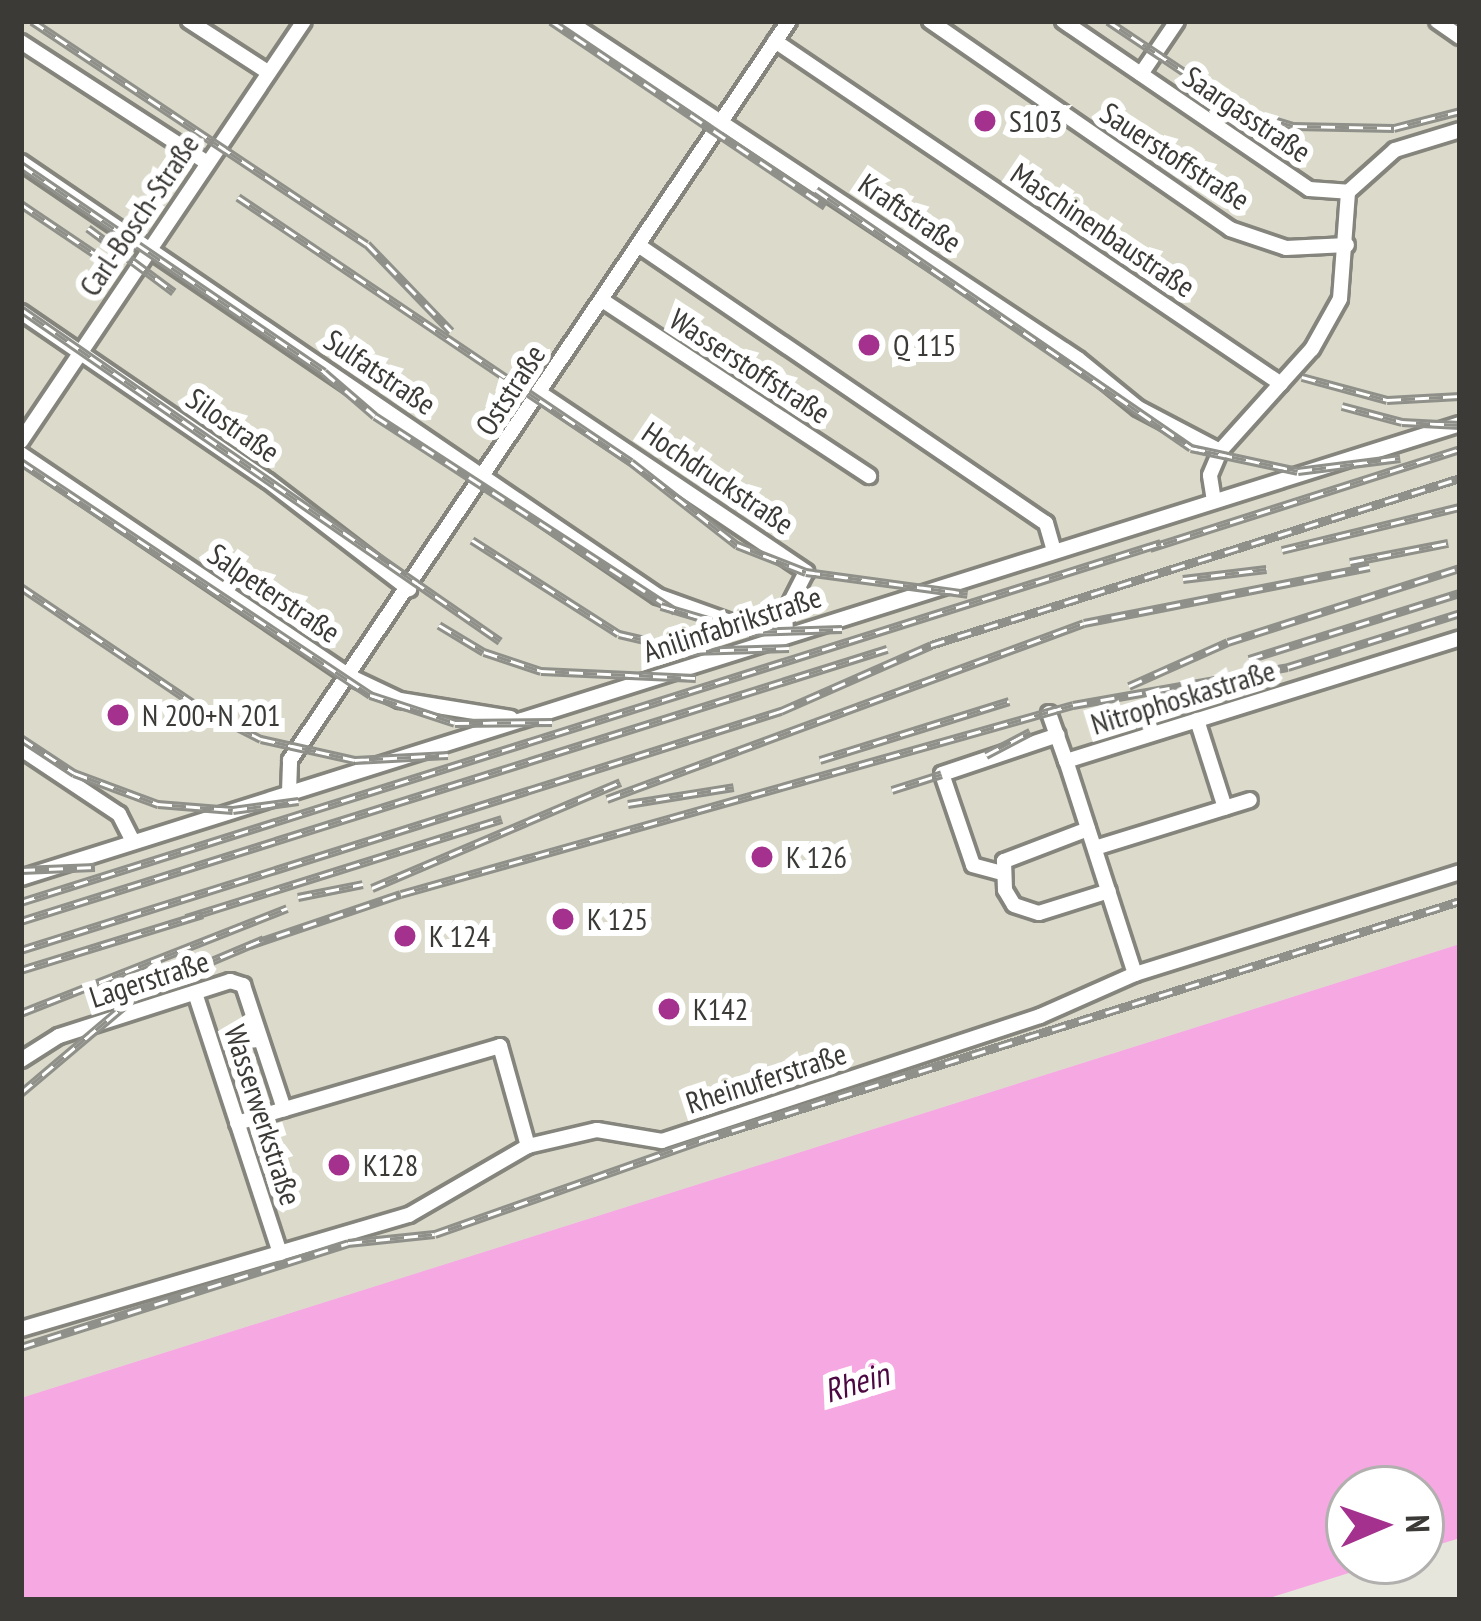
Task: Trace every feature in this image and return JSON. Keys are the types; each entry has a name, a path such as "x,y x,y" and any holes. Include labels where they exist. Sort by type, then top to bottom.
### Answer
{"street":[{"path":"189,21 269,73"},
{"name":"Carl-Bosch-Straße","path":"21,441 304,21"},
{"name":"Kraftstraße","path":"568,21 1023,321 1138,408 1220,452"},
{"name":"Oststraße","path":"289,792 290,760 789,21"},
{"name":"Sauerstoffstraße","path":"930,21 1230,229 1286,248 1347,245"},
{"name":"Saargasstraße","path":"1063,21 1309,189 1348,192"},
{"path":"1141,74 1177,21"},
{"path":"1437,21 1460,36"},
{"name":"Maschinenbaustraße","path":"775,41 1281,384"},
{"path":"21,42 207,163"},
{"path":"1214,501 1210,475 1220,452 1312,349 1340,299 1348,192 1395,151 1457,131 1460,149"},
{"name":"Sulfatstraße","path":"21,162 658,596 733,623 785,632"},
{"path":"638,245 1046,523 1054,551"},
{"name":"Wasserstoffstraße","path":"602,300 869,476"},
{"name":"Silostraße","path":"21,312 409,590"},
{"name":"Hochdruckstraße","path":"540,393 800,566 807,578 785,632"},
{"name":"Anilinfabrikstraße","path":"21,878 785,632 1460,424"},
{"name":"Salpeterstraße","path":"21,454 347,675 400,700 521,719"},
{"name":"Nitrophoskastraße","path":"1135,974 1066,761 1460,638"},
{"path":"1049,713 1066,761"},
{"path":"1197,720 1226,808"},
{"path":"1002,874 973,865 942,774 1058,735"},
{"path":"21,749 119,814 134,842"},
{"path":"1095,848 1250,800"},
{"path":"1002,874 1016,852 1088,829"},
{"name":"Rheinuferstraße","path":"21,1329 410,1215 528,1146 597,1130 662,1141 1040,1016 1135,974 1460,872"},
{"path":"1002,874 1014,905 1025,912 1108,891"},
{"name":"Lagerstraße","path":"21,1060 59,1036 195,993 243,985 284,1109"},
{"name":"Wasserwerkstraße","path":"195,993 280,1253"},
{"path":"237,1123 500,1046 528,1146"}],"shaded area":[{"path":"21,21 1460,21 1460,944 21,1398"}],"water":[{"name":"Rhein","path":"1460,944 1460,1538 1445,1543 1445,1465 1325,1465 1325,1580 1263,1600 21,1600 21,1398"}],"railway":[{"path":"32,21 367,244 451,331"},
{"path":"551,21 825,206"},
{"path":"1108,21 1241,110 1293,126 1394,128 1460,111"},
{"path":"21,165 324,372 375,416 675,611"},
{"path":"816,190 1191,448 1298,471 1400,458"},
{"path":"238,197 631,462 737,545 806,572 968,594"},
{"path":"21,204 101,258"},
{"path":"88,228 174,292"},
{"path":"21,309 500,641"},
{"path":"1302,377 1387,400 1460,396"},
{"path":"1342,406 1402,422 1460,425"},
{"path":"1150,548 1460,449"},
{"path":"21,462 370,695 455,723 552,722"},
{"path":"21,950 781,711 931,645 1460,478"},
{"path":"1282,550 1460,507"},
{"path":"472,540 619,634 692,651 789,648"},
{"path":"21,902 1161,543"},
{"path":"1350,562 1448,543"},
{"path":"607,799 1084,623 1370,567"},
{"path":"1129,686 1228,642 1460,568"},
{"path":"1183,579 1266,569"},
{"path":"21,587 202,709 261,739 355,760 448,755"},
{"path":"1249,659 1460,593"},
{"path":"661,606 749,632 842,629"},
{"path":"250,945 401,894 1073,705 1288,667 1460,613"},
{"path":"439,625 484,652 541,671 696,678"},
{"path":"21,921 887,649"},
{"path":"820,760 1009,701"},
{"path":"986,755 1030,732"},
{"path":"21,738 74,773 158,804 233,810 298,801"},
{"path":"892,790 942,774"},
{"path":"372,888 620,782"},
{"path":"628,804 734,787"},
{"path":"186,918 502,819"},
{"path":"21,870 95,867"},
{"path":"298,897 363,884"},
{"path":"21,1347 348,1243 435,1234 705,1139 1460,901"},
{"path":"21,1013 287,908"},
{"path":"21,970 203,914"},
{"path":"21,1093 143,990 264,939"}],"place":[{"name":"S103","path":"985,121"},
{"name":"Q 115","path":"869,345"},
{"name":"N 200+N 201","path":"118,715"},
{"name":"K 126","path":"762,857"},
{"name":"K 125","path":"563,919"},
{"name":"K 124","path":"405,936"},
{"name":"K142","path":"669,1009"},
{"name":"K128","path":"339,1165"}]}
